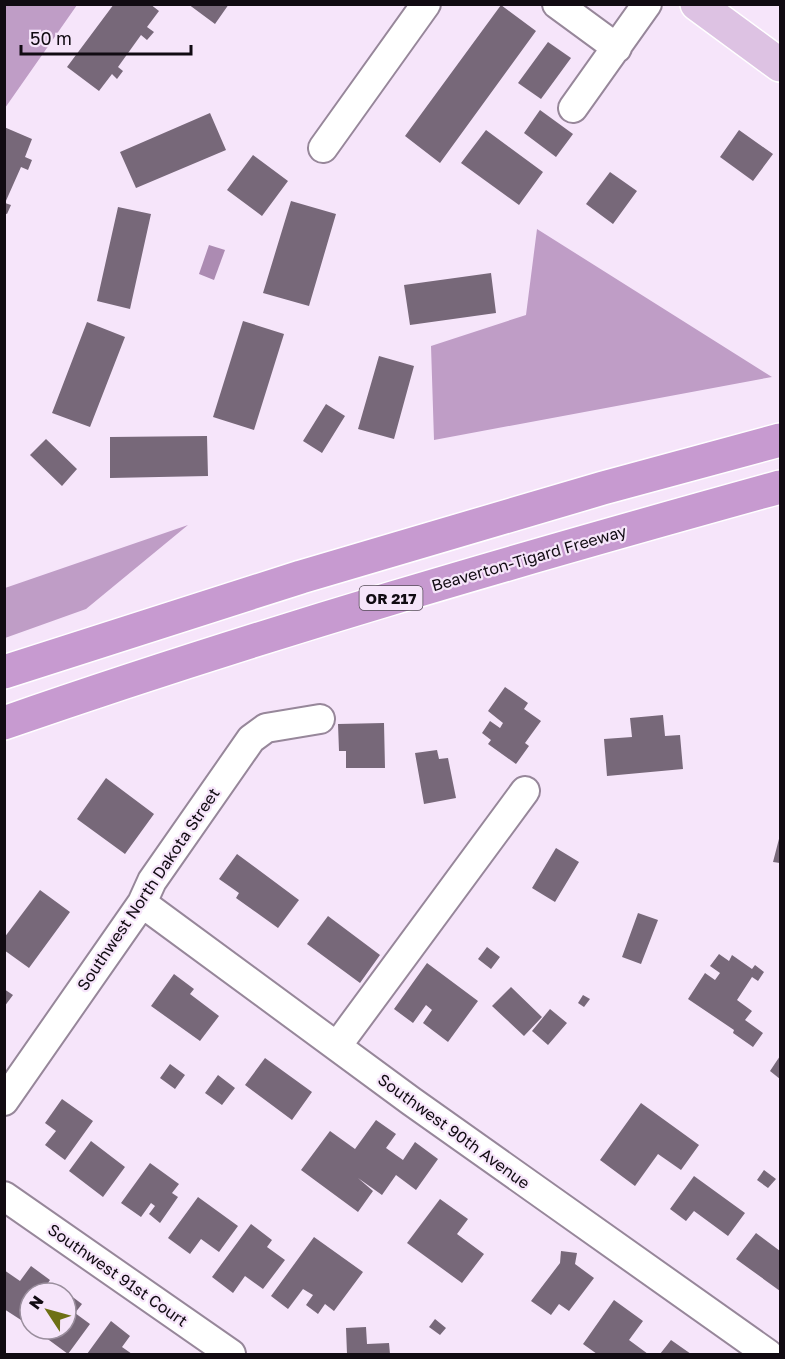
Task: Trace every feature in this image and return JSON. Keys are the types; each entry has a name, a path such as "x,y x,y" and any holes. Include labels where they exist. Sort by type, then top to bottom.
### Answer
{"highway":[{"path":"4,672 301,577 592,491 780,440"},
{"name":"Beaverton-Tigard Freeway","path":"4,723 138,676 514,560 780,487"}],"main road":[{"path":"697,4 780,65"}],"street":[{"path":"323,148 426,4"},
{"path":"557,4 616,48"},
{"path":"573,108 647,4"},
{"name":"Southwest North Dakota Street","path":"4,1101 142,903 152,881 251,739 266,728 320,719"},
{"path":"337,1046 525,790"},
{"name":"Southwest 90th Avenue","path":"142,903 337,1046 768,1354"},
{"name":"Southwest 91st Court","path":"4,1196 231,1354"}],"shaded area":[{"path":"4,5 77,5 5,108"},
{"path":"537,229 772,377 434,440 431,346 526,315"},
{"path":"209,245 225,250 214,280 199,274"},
{"path":"188,525 86,609 5,638 5,588"}],"building":[{"path":"114,4 150,4 159,11 147,27 154,32 147,40 141,35 118,67 123,71 117,79 112,74 99,91 67,67"},
{"path":"188,4 229,4 215,24"},
{"path":"501,5 536,31 440,163 405,136"},
{"path":"548,42 571,58 541,99 518,83"},
{"path":"540,110 573,134 556,157 524,133"},
{"path":"210,113 226,150 136,188 120,152"},
{"path":"4,127 32,139 25,157 32,160 28,170 21,167 5,203 11,205 7,214 4,213"},
{"path":"486,130 543,172 519,205 461,163"},
{"path":"739,130 773,154 753,181 720,157"},
{"path":"253,155 288,181 262,216 227,190"},
{"path":"610,172 637,191 613,224 586,204"},
{"path":"291,201 336,214 309,306 263,293"},
{"path":"118,207 151,214 130,309 97,301"},
{"path":"491,273 496,313 410,325 404,285"},
{"path":"243,321 284,334 254,430 213,417"},
{"path":"87,322 125,337 90,427 52,413"},
{"path":"379,356 414,366 394,439 358,429"},
{"path":"326,404 345,416 322,453 303,441"},
{"path":"207,436 208,476 110,478 110,437"},
{"path":"46,439 77,469 62,486 30,455"},
{"path":"505,687 528,703 524,709 541,721 525,743 529,746 516,764 488,744 491,740 482,733 490,721 500,728 503,723 488,711"},
{"path":"663,715 665,736 680,735 683,769 607,776 604,739 632,737 630,718"},
{"path":"384,723 385,768 346,768 346,751 339,751 338,724"},
{"path":"437,750 439,759 448,758 456,798 424,804 415,753"},
{"path":"106,778 154,814 125,854 77,819"},
{"path":"780,835 780,863 773,862"},
{"path":"556,848 579,862 555,902 532,888"},
{"path":"237,854 299,900 278,928 236,898 239,893 219,879"},
{"path":"40,890 70,912 29,968 4,950 4,938"},
{"path":"638,913 658,920 641,964 622,957"},
{"path":"328,916 380,955 360,983 307,944"},
{"path":"487,947 500,957 491,969 478,959"},
{"path":"719,954 729,961 732,955 752,969 755,965 764,972 758,981 752,977 737,1000 752,1011 745,1020 763,1033 753,1047 733,1033 734,1030 688,999 705,973 715,980 720,973 710,966"},
{"path":"427,963 478,1001 448,1042 423,1023 432,1010 426,1005 413,1023 394,1009"},
{"path":"174,974 194,989 190,994 219,1016 200,1041 151,1006"},
{"path":"511,987 542,1017 524,1036 492,1006"},
{"path":"4,989 13,995 4,1007"},
{"path":"583,995 590,999 584,1007 578,1003"},
{"path":"550,1009 567,1023 548,1045 532,1031"},
{"path":"780,1056 780,1079 770,1071"},
{"path":"265,1058 312,1092 292,1120 245,1085"},
{"path":"170,1064 185,1075 175,1089 160,1078"},
{"path":"218,1075 235,1088 222,1105 205,1093"},
{"path":"62,1099 93,1121 65,1160 45,1145 56,1131 45,1123"},
{"path":"641,1103 699,1145 681,1170 658,1154 635,1186 600,1160"},
{"path":"376,1120 396,1134 386,1148 403,1160 415,1142 438,1159 416,1190 396,1175 382,1195 358,1178 373,1191 358,1212 301,1170 330,1131 355,1149"},
{"path":"91,1141 125,1167 103,1197 69,1171"},
{"path":"150,1163 179,1184 172,1193 178,1197 160,1223 149,1214 155,1206 151,1203 141,1217 121,1203"},
{"path":"764,1170 776,1179 768,1188 757,1180"},
{"path":"694,1176 745,1213 728,1236 694,1211 686,1221 670,1209"},
{"path":"198,1197 238,1226 219,1252 201,1239 190,1254 168,1238"},
{"path":"440,1199 468,1219 457,1234 484,1254 462,1283 407,1243"},
{"path":"251,1224 272,1240 267,1247 285,1260 263,1289 245,1276 233,1293 212,1277"},
{"path":"756,1233 780,1251 780,1291 736,1259"},
{"path":"314,1237 363,1272 334,1311 325,1304 318,1314 306,1305 313,1295 303,1289 288,1309 271,1296"},
{"path":"561,1251 577,1253 575,1264 594,1278 569,1311 559,1304 551,1315 531,1301 560,1263"},
{"path":"31,1266 50,1280 49,1281 20,1281"},
{"path":"4,1270 20,1281 18,1281 18,1318 4,1309"},
{"path":"614,1300 643,1321 629,1340 648,1354 597,1354 583,1344"},
{"path":"78,1315 90,1324 78,1340"},
{"path":"435,1319 446,1328 440,1335 429,1327"},
{"path":"111,1321 130,1336 122,1347 132,1354 87,1354"},
{"path":"366,1327 367,1344 389,1343 390,1354 347,1354 346,1328"},
{"path":"671,1340 691,1354 660,1354"},
{"path":"50,1341 78,1341 68,1354"}]}
